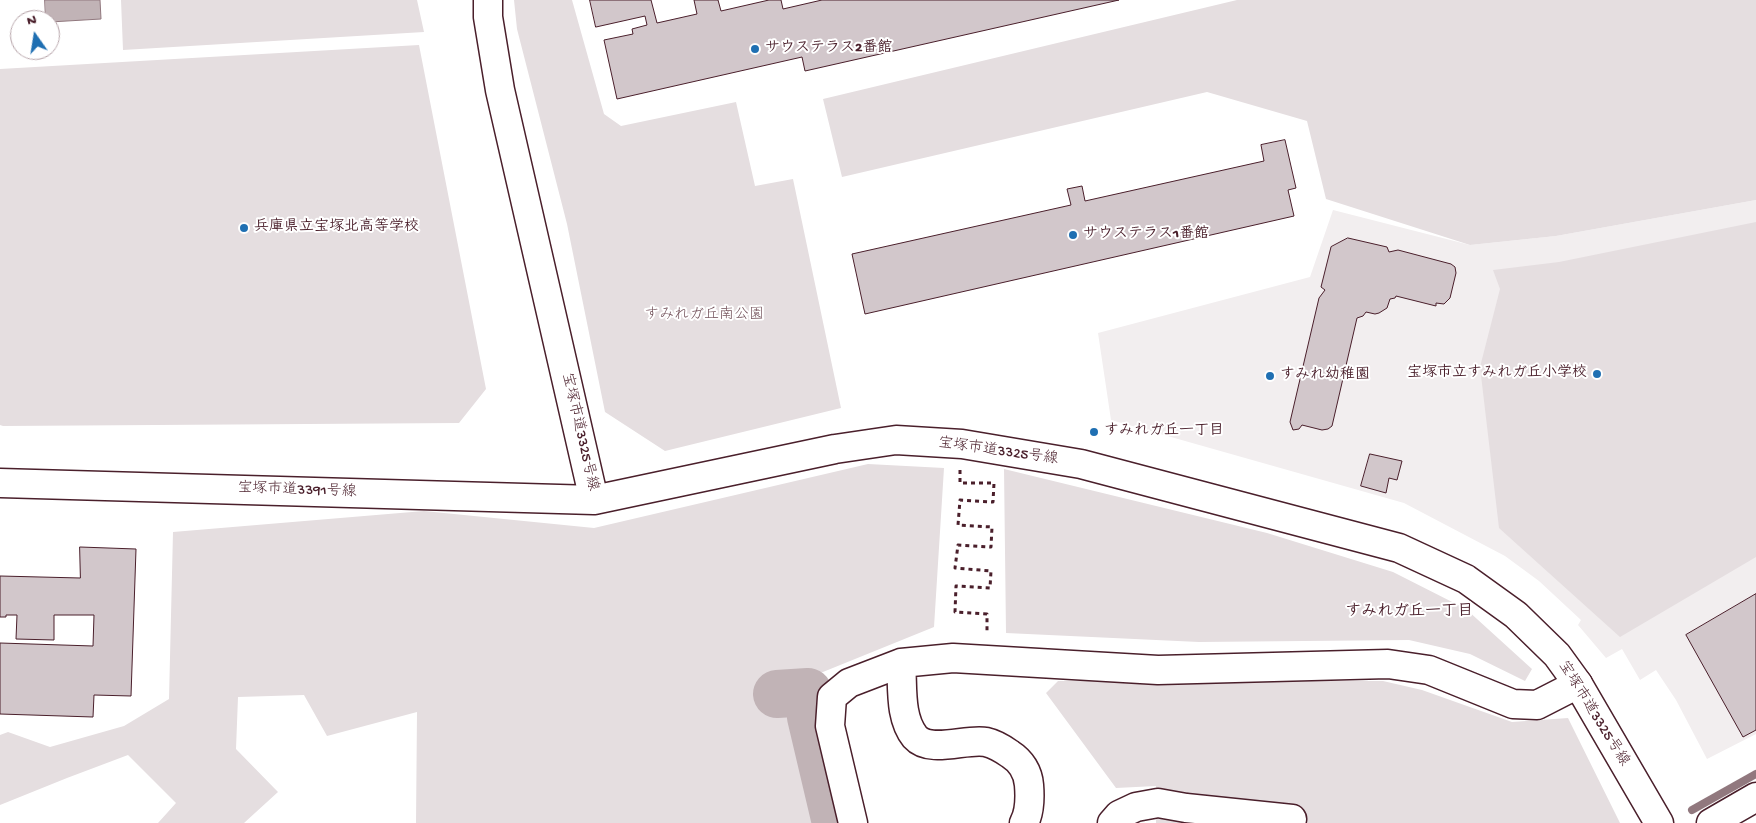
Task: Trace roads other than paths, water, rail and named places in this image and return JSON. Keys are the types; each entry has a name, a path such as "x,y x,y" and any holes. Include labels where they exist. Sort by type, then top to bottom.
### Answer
{"street":[{"name":"宝塚市道3325号線","path":"488,0 488,17 500,90 594,500 834,449 896,440 962,444 1081,464 1399,548 1466,579 1516,615 1556,655 1578,684 1659,823"},
{"name":"宝塚市道3391号線","path":"0,483 594,500"},
{"path":"853,823 830,726 832,698 849,683 901,663 953,658 1158,670 1388,664 1429,670 1512,704 1537,705 1578,684"},
{"path":"901,663 906,721 916,738 931,745 985,742 1001,748 1019,759 1028,776 1030,796 1024,823"},
{"path":"1711,823 1756,796"},
{"path":"1112,823 1119,815 1136,807 1158,803 1186,808 1292,819"}],"waterway":[{"path":"777,694 808,692 811,717 836,823"},
{"path":"1692,810 1756,774"}],"place":[{"name":"サウステラス2番館","path":"755,49"},
{"name":"兵庫県立宝塚北高等学校","path":"244,228"},
{"name":"サウステラス1番館","path":"1073,235"},
{"name":"宝塚市立すみれガ丘小学校","path":"1597,374"},
{"name":"すみれ幼稚園","path":"1270,376"},
{"name":"すみれガ丘一丁目","path":"1094,432"}],"district":[{"name":"すみれガ丘一丁目","path":"1409,613"}],"park label":[{"name":"すみれガ丘南公園","path":"704,316"}]}
